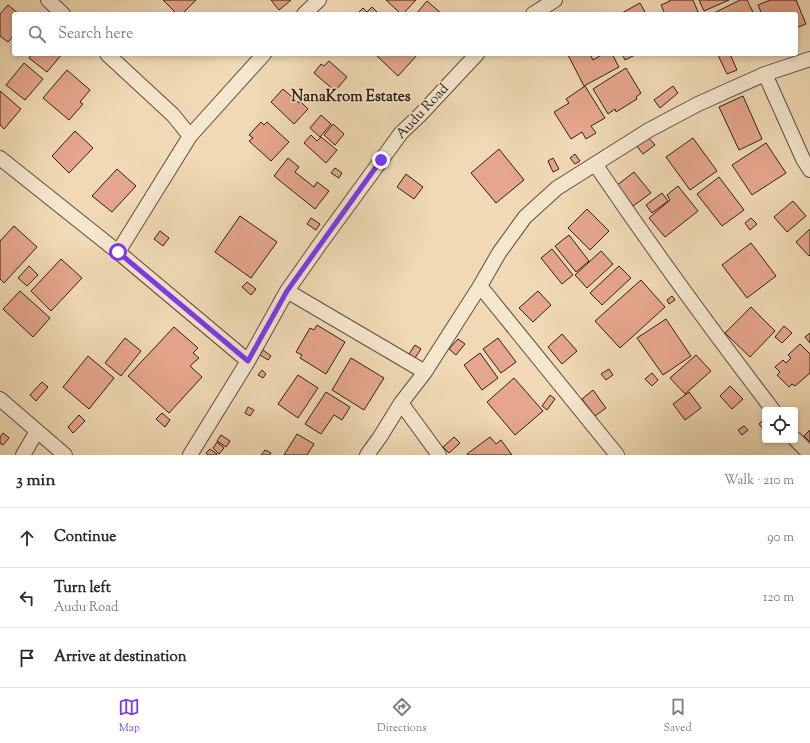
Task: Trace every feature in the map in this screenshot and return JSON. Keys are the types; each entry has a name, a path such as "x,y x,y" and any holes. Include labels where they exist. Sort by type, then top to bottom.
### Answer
{"street":[{"path":"48,0 61,12"},
{"path":"306,12 319,0"},
{"path":"536,12 555,0"},
{"path":"109,56 174,115 190,136"},
{"path":"118,252 190,136 262,56"},
{"name":"Audu Road","path":"190,455 248,361 287,291 401,132 476,56"},
{"path":"367,455 401,403 425,372 500,253 525,217 557,188 649,130 698,104 765,74 810,59"},
{"path":"765,74 803,159 810,170"},
{"path":"0,158 118,252 248,361"},
{"path":"595,164 648,242 717,337 771,407"},
{"path":"480,286 617,455"},
{"path":"287,291 425,372"},
{"path":"0,399 65,455"},
{"path":"401,403 439,455"},
{"path":"23,455 37,431"},
{"path":"798,442 810,454"}],"building":[{"path":"163,0 196,0 184,12 175,12"},
{"path":"271,0 291,0 279,10"},
{"path":"386,0 416,0 405,12 399,12"},
{"path":"669,0 693,0 698,12 664,12 661,5 670,1"},
{"path":"699,0 729,0 704,11"},
{"path":"740,0 747,0 753,12 716,12"},
{"path":"770,0 796,0 806,24 798,27 798,12 761,12 758,5"},
{"path":"427,1 440,12 418,12"},
{"path":"640,3 645,12 624,12"},
{"path":"8,5 17,12 12,12 12,37 8,42 0,36 0,14"},
{"path":"372,7 377,12 367,12"},
{"path":"363,8 367,12 359,12"},
{"path":"30,56 60,56 47,72 29,58"},
{"path":"377,56 416,56 398,76"},
{"path":"569,56 591,56 593,60 600,56 613,56 619,67 584,86"},
{"path":"623,56 633,56 625,60"},
{"path":"718,56 731,56 737,70 727,74"},
{"path":"329,61 347,77 335,91 314,73 321,64 324,66"},
{"path":"24,63 43,79 25,100 6,85"},
{"path":"626,68 641,93 636,97 637,99 616,112 615,109 608,114 593,89"},
{"path":"67,70 90,90 80,102 83,104 69,120 43,98"},
{"path":"585,86 605,118 591,126 596,133 586,139 582,132 571,139 554,112 569,103 566,99"},
{"path":"673,86 678,93 660,108 654,100"},
{"path":"283,89 299,103 300,101 308,109 294,124 271,102"},
{"path":"0,91 21,109 4,129 0,125"},
{"path":"743,96 762,139 739,150 719,107"},
{"path":"321,115 331,124 320,137 310,128"},
{"path":"261,122 264,125 267,122 289,142 271,161 249,141 253,138 249,135"},
{"path":"333,124 344,134 335,145 324,135"},
{"path":"75,131 93,148 69,173 52,156"},
{"path":"311,135 317,141 321,137 337,150 326,163 304,143"},
{"path":"647,136 655,145 643,154 636,145"},
{"path":"693,138 717,171 690,190 666,157"},
{"path":"766,143 786,173 752,195 732,165"},
{"path":"499,149 524,180 496,203 471,173"},
{"path":"575,154 580,161 575,164 570,158"},
{"path":"288,158 299,167 295,172 314,187 317,182 329,191 315,209 274,176"},
{"path":"553,158 559,169 553,172 548,161"},
{"path":"335,168 342,173 339,178 331,173"},
{"path":"117,169 136,186 112,212 92,196"},
{"path":"634,172 651,193 633,206 616,186"},
{"path":"406,174 423,187 414,199 397,187"},
{"path":"719,177 744,210 722,226 697,194"},
{"path":"678,186 698,211 665,237 649,218 670,200 667,195"},
{"path":"662,193 668,201 652,213 646,205"},
{"path":"793,201 806,216 787,232 774,217"},
{"path":"587,209 609,231 590,250 568,228"},
{"path":"240,216 277,242 251,278 215,252"},
{"path":"311,218 320,224 316,230 307,224"},
{"path":"751,218 757,224 750,230 745,223"},
{"path":"14,226 37,247 4,283 0,279 0,241"},
{"path":"810,229 810,255 809,256 796,242"},
{"path":"160,231 169,238 163,246 154,239"},
{"path":"569,235 589,261 576,272 555,246"},
{"path":"751,243 776,276 747,298 722,265"},
{"path":"552,249 573,275 562,284 541,258"},
{"path":"601,251 613,264 587,288 575,275"},
{"path":"61,259 82,278 51,311 31,291"},
{"path":"29,266 38,275 27,286 18,278"},
{"path":"619,266 631,278 602,305 590,293"},
{"path":"641,280 665,307 620,348 595,321"},
{"path":"247,282 256,289 251,295 242,287"},
{"path":"20,291 50,318 33,337 3,309"},
{"path":"538,291 551,305 533,322 519,308"},
{"path":"672,296 675,300 669,304 667,300"},
{"path":"751,307 775,331 750,357 725,333"},
{"path":"666,319 691,356 663,375 637,338"},
{"path":"317,325 345,342 326,374 300,358 302,355 296,352 310,328 314,330"},
{"path":"784,326 792,333 782,343 775,337"},
{"path":"174,327 198,348 193,353 199,358 190,366 202,377 169,413 128,376"},
{"path":"810,333 810,343 805,337"},
{"path":"562,334 577,351 562,364 548,347"},
{"path":"125,338 141,351 121,376 105,363"},
{"path":"498,338 516,362 501,373 483,349"},
{"path":"458,339 465,344 456,355 449,349"},
{"path":"800,344 810,354 810,373 795,386 792,384 789,387 777,375 780,372 775,367 783,360 786,363 791,358 788,355"},
{"path":"415,345 421,349 415,358 409,354"},
{"path":"263,350 271,356 268,360 260,355"},
{"path":"480,353 498,378 482,390 464,365"},
{"path":"696,355 711,371 685,394 670,378"},
{"path":"88,356 114,378 89,409 63,387"},
{"path":"351,358 384,378 364,410 332,390"},
{"path":"609,369 613,375 606,380 601,374"},
{"path":"262,370 266,374 263,378 258,375"},
{"path":"652,373 658,380 652,386 645,379"},
{"path":"298,375 318,388 298,418 278,404"},
{"path":"514,378 543,411 515,435 487,402"},
{"path":"42,382 48,387 36,401 30,395"},
{"path":"730,386 743,399 732,409 720,396"},
{"path":"593,390 606,408 595,416 582,399"},
{"path":"326,392 350,407 342,420 334,415 321,434 305,424"},
{"path":"689,392 701,408 685,420 673,404"},
{"path":"550,395 555,399 547,410 542,406"},
{"path":"248,407 254,410 250,416 245,413"},
{"path":"162,413 170,420 165,427 156,419"},
{"path":"79,415 85,421 73,433 68,427"},
{"path":"744,426 748,430 742,435 738,430"},
{"path":"810,430 810,442 804,436"},
{"path":"3,433 9,438 3,445 0,443 0,437"},
{"path":"297,434 314,444 307,455 284,455"},
{"path":"221,435 230,441 226,447 217,441"},
{"path":"454,437 460,443 449,453 443,447"},
{"path":"490,437 496,444 501,440 512,455 467,454"},
{"path":"217,442 224,448 219,454 213,448"},
{"path":"210,449 217,454 208,455 206,453"},
{"path":"265,450 271,453 270,455 261,455"}],"district":[{"name":"NanaKrom Estates","path":"351,97"}],"route":[{"path":"118,252 248,361 287,291 381,160"}]}
